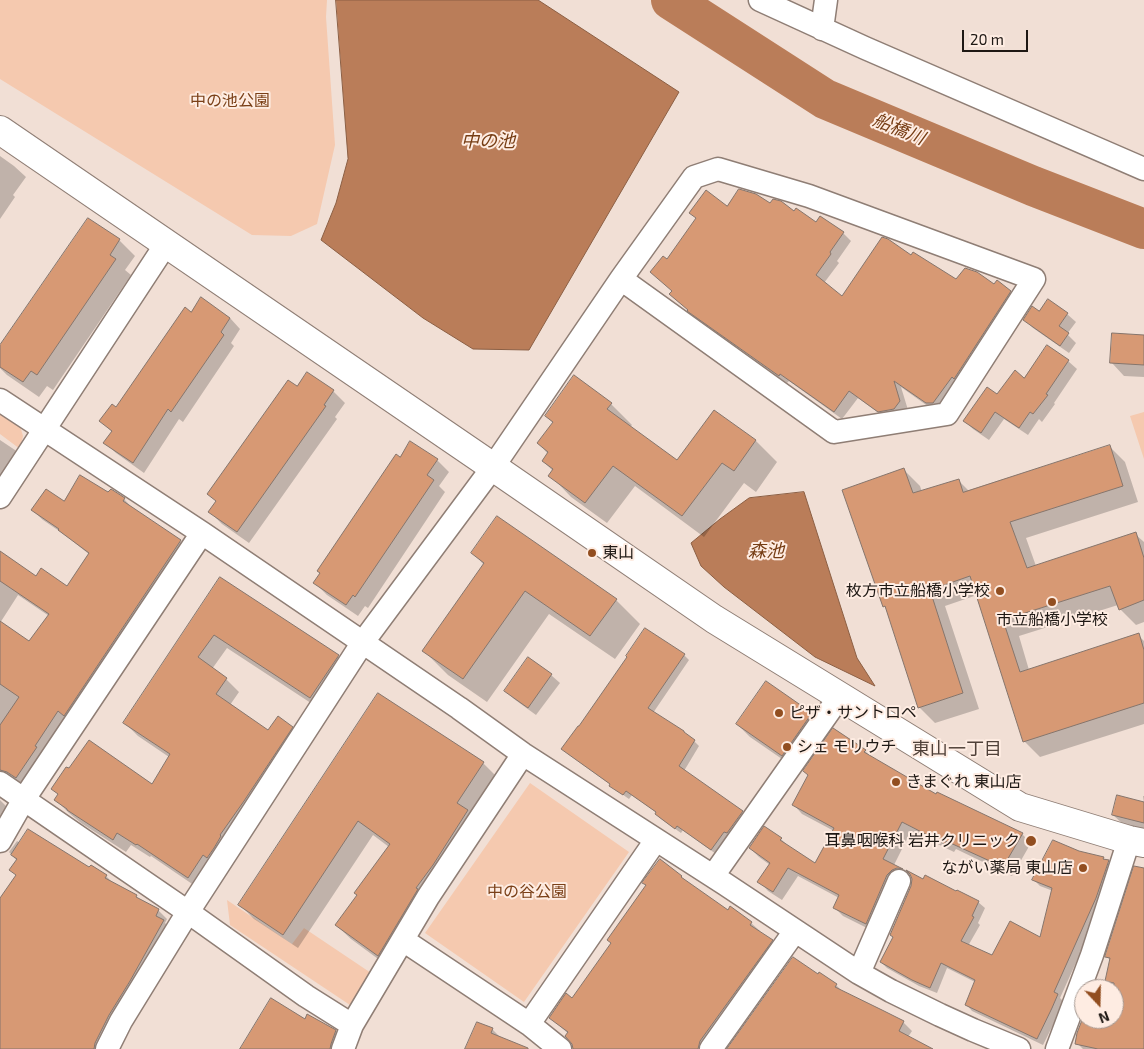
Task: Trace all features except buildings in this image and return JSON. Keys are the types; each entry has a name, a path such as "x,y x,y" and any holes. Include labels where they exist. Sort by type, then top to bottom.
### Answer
{"street":[{"path":"760,0 822,29 1144,169"},
{"path":"822,29 826,0"},
{"path":"0,130 714,619 1020,807 1136,841 1057,1049"},
{"path":"107,1049 121,1021 188,912 363,642 493,466 621,279 694,177 718,169 809,196 1034,279 947,414 834,432 621,279"},
{"path":"0,497 166,244"},
{"path":"0,400 202,533 459,708 523,754 859,972 891,991 948,1019 1019,1049"},
{"path":"0,841 24,800 202,533"},
{"path":"713,876 840,696"},
{"path":"343,1049 352,1024 428,897 523,754"},
{"path":"0,783 188,912 306,996 352,1024"},
{"path":"528,1024 656,840"},
{"path":"859,972 899,881"},
{"path":"711,1049 795,931"},
{"path":"403,940 528,1024 560,1049"}],"green space":[{"name":"中の池公園","path":"0,0 327,0 326,17 335,145 317,224 291,236 252,235 0,79"},
{"path":"0,406 18,419 23,436 20,449 0,434"},
{"path":"1144,412 1144,459 1130,416"},
{"name":"中の谷公園","path":"530,783 629,852 524,1002 425,933"},
{"path":"227,900 292,944 304,928 374,975 353,1007 230,925"}],"water":[{"name":"中の池","path":"336,0 538,0 679,92 529,350 473,349 423,318 321,240 336,203 348,159"},
{"name":"森池","path":"804,492 857,658 875,686 815,657 724,587 701,566 691,543 749,498"}],"waterway":[{"name":"船橋川","path":"671,0 825,99 1033,186 1144,229"}],"place":[{"name":"東山","path":"592,553"},
{"name":"枚方市立船橋小学校","path":"1000,591"},
{"name":"市立船橋小学校","path":"1052,602"},
{"name":"ピザ・サントロペ","path":"779,713"},
{"name":"シェ モリウチ","path":"787,747"},
{"name":"きまぐれ 東山店","path":"896,782"},
{"name":"耳鼻咽喉科 岩井クリニック","path":"1031,841"},
{"name":"ながい薬局 東山店","path":"1083,868"}],"district":[{"name":"東山一丁目","path":"957,749"}]}
